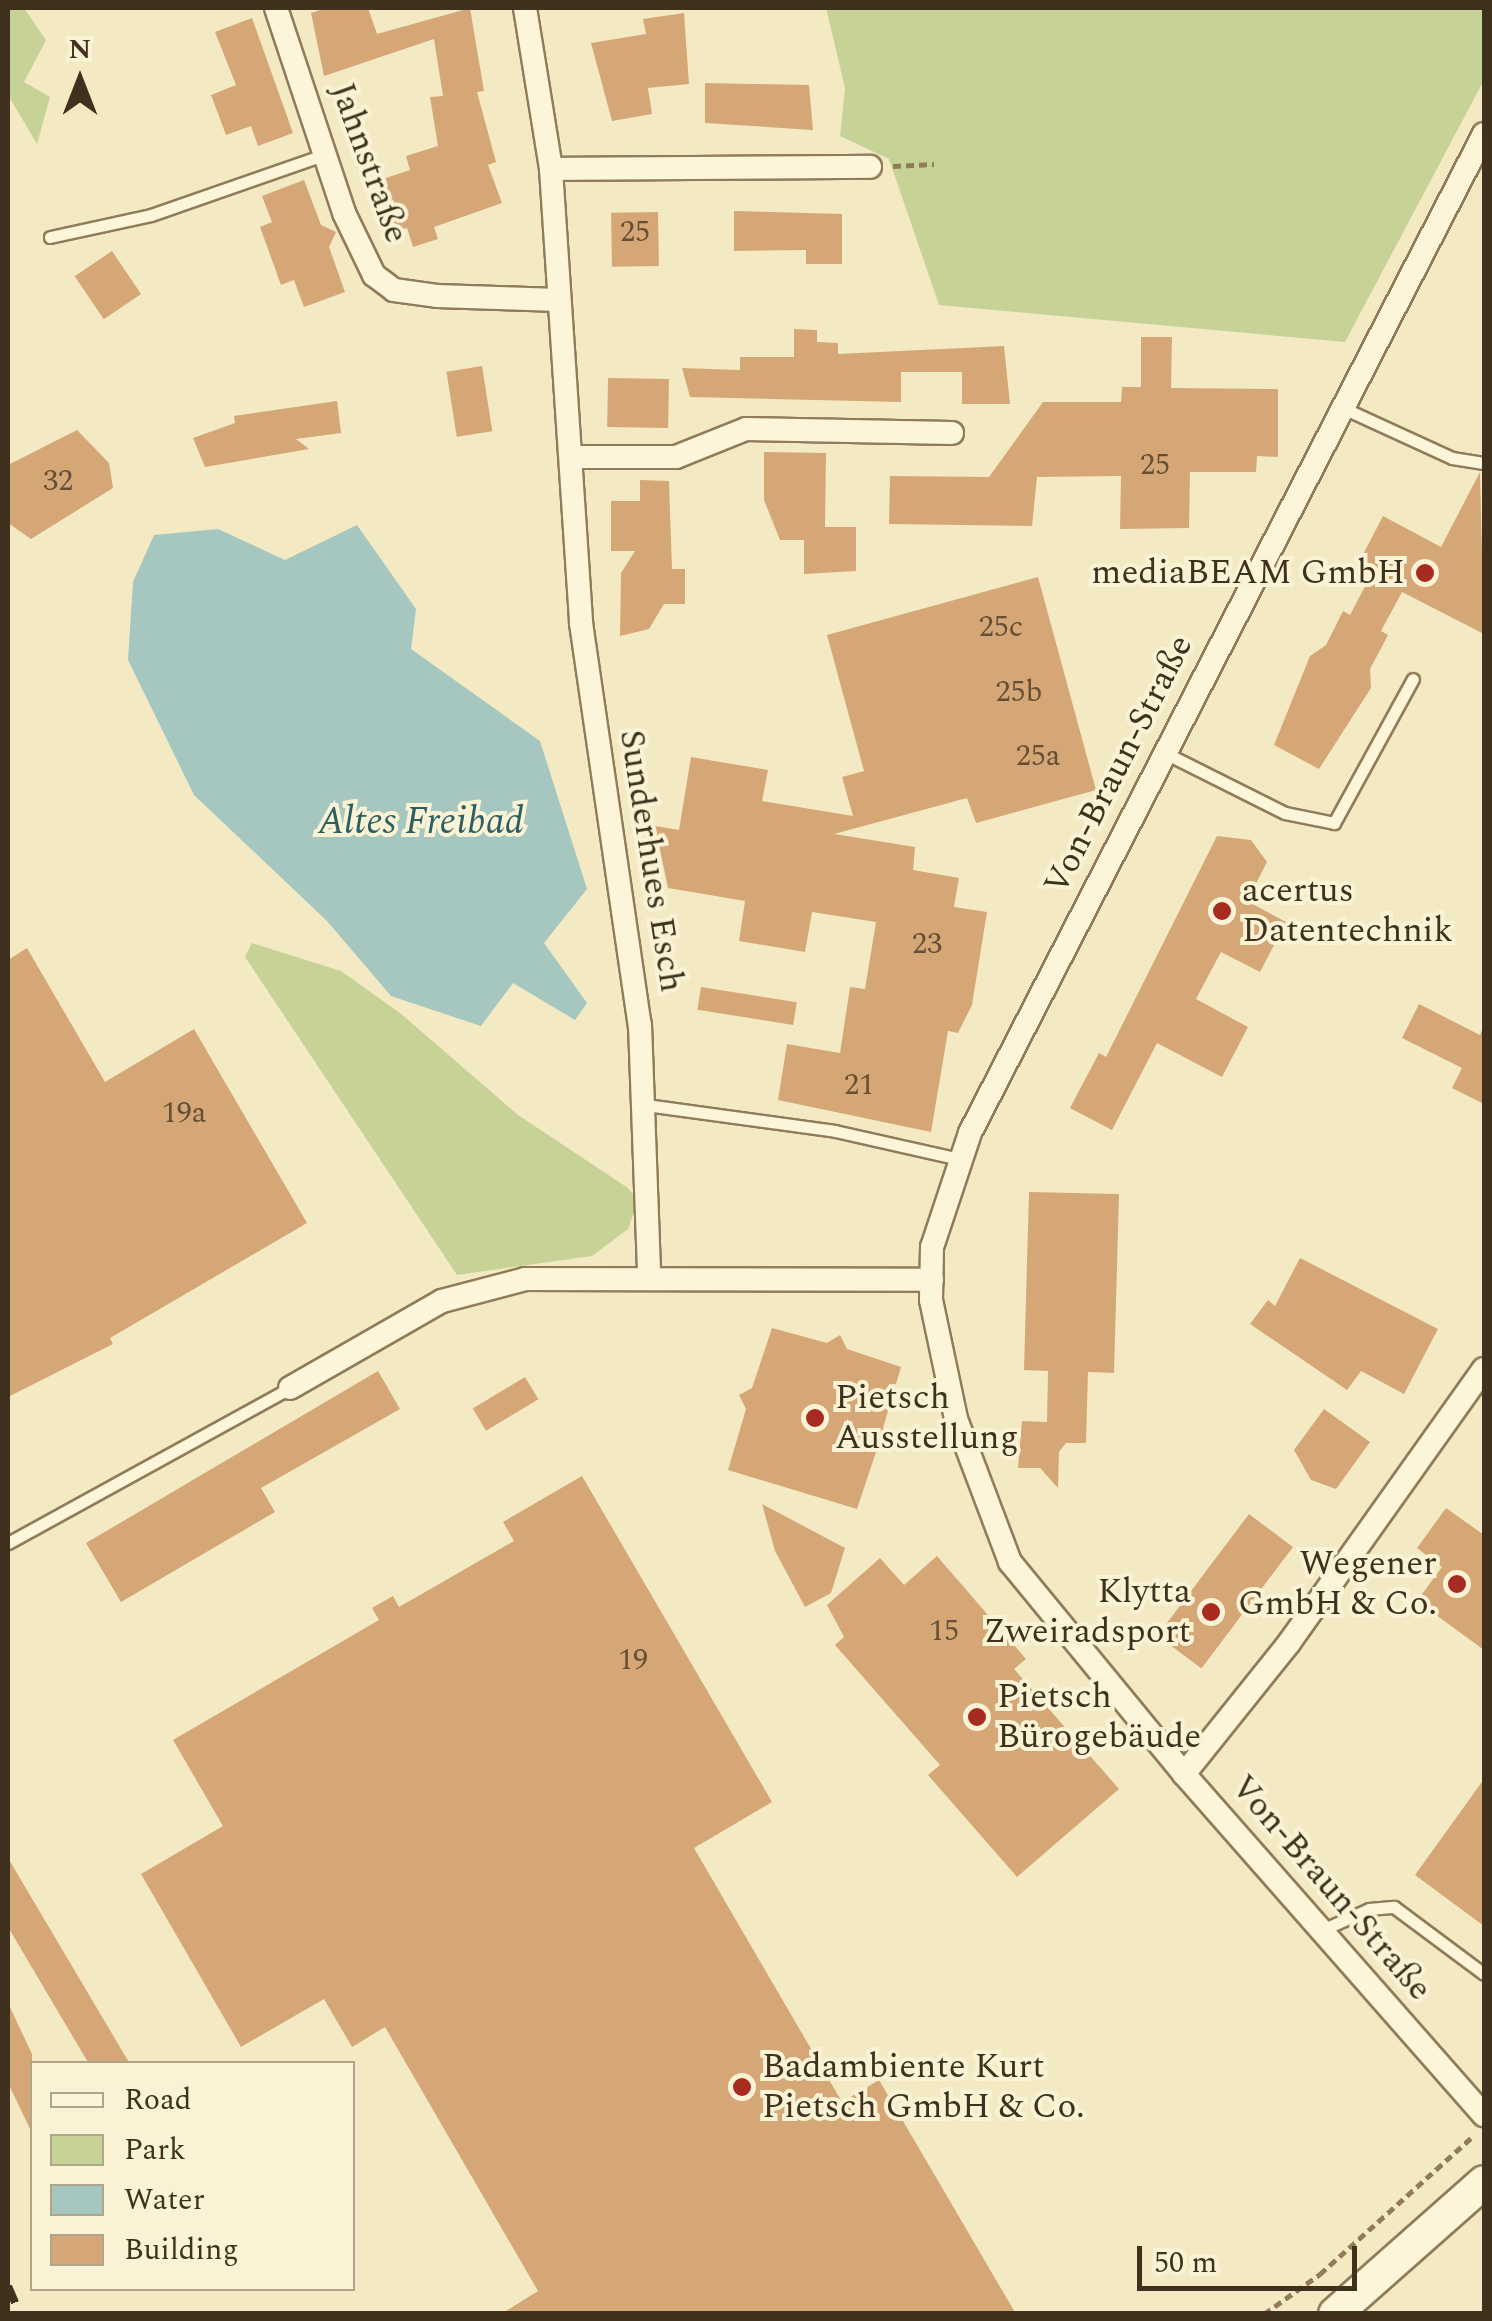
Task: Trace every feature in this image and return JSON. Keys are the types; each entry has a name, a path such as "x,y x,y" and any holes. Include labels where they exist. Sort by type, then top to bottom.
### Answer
{"main road":[{"path":"1335,2314 1484,2182"}],"street":[{"name":"Jahnstraße","path":"276,8 359,249 394,290 559,300"},
{"name":"Sunderhues Esch","path":"525,8 552,169 581,623 630,936 646,1105 649,1276"},
{"name":"Von-Braun-Straße","path":"1484,134 958,1159 932,1247 938,1356 1010,1562 1184,1774 1484,2114"},
{"path":"552,169 870,167"},
{"path":"570,458 676,457 746,430 952,433"},
{"path":"290,1388 416,1315 480,1289 525,1279 649,1276 932,1280"},
{"path":"1184,1774 1289,1643 1484,1369"}],"lane":[{"path":"50,237 151,216 326,154"},
{"path":"1343,408 1452,458 1484,462"},
{"path":"1165,752 1285,812 1334,824 1413,679"},
{"path":"646,1105 836,1131 958,1159"},
{"path":"8,1543 290,1388"},
{"path":"1322,1930 1368,1909 1394,1907 1484,1974"}],"path":[{"path":"870,167 934,164"},
{"path":"1264,2314 1409,2198 1484,2123"}],"green space":[{"path":"8,8 24,8 46,40 24,82 50,97 37,144 8,95"},
{"path":"826,8 1484,8 1484,80 1345,342 939,305 889,159 840,136 845,88"},
{"path":"252,943 341,971 400,1013 518,1115 628,1188 638,1200 628,1229 592,1256 457,1275 245,957"}],"water":[{"name":"Altes Freibad","path":"357,525 416,609 411,649 540,741 587,889 544,943 587,1003 575,1020 513,983 481,1026 391,996 327,921 194,795 128,660 133,582 154,535 218,529 285,560"}],"building":[{"path":"327,8 368,8 377,34 470,8 484,91 477,92 496,162 488,165 502,203 434,227 438,239 413,247 407,228 397,231 380,180 410,170 406,156 438,146 430,97 443,96 434,39 324,76 311,13"},
{"path":"684,13 689,84 648,88 652,114 612,121 591,43 646,34 643,19"},
{"path":"252,18 293,133 258,146 251,126 226,135 211,95 236,85 215,32"},
{"path":"705,83 809,85 813,130 705,123"},
{"path":"304,180 321,225 336,232 329,247 345,292 304,307 294,280 281,285 260,227 272,222 262,196"},
{"path":"734,211 842,214 842,264 806,264 806,250 734,251"},
{"path":"658,212 659,266 612,267 611,213"},
{"path":"112,251 141,294 104,319 75,276"},
{"path":"794,329 817,330 817,342 838,343 838,354 1004,346 1010,404 962,404 962,372 901,372 901,402 690,397 682,368 740,370 740,357 794,357"},
{"path":"1141,337 1172,337 1171,388 1278,389 1278,457 1257,456 1256,472 1190,472 1189,528 1120,529 1121,476 1037,477 1032,526 889,524 890,476 989,477 1043,402 1121,402 1122,387 1141,387"},
{"path":"482,366 492,431 457,437 446,372"},
{"path":"608,378 669,379 668,428 607,427"},
{"path":"337,401 341,433 296,439 309,449 205,467 193,438 235,423 234,416"},
{"path":"77,430 109,463 113,488 31,539 8,523 8,465"},
{"path":"764,452 826,453 825,527 856,527 856,571 804,574 804,540 780,540 764,500"},
{"path":"1480,472 1484,634 1402,592 1381,631 1388,635 1370,669 1371,688 1319,769 1274,745 1310,656 1326,645 1343,611 1350,615 1371,575 1356,568 1383,516 1441,547"},
{"path":"640,480 669,481 672,569 685,569 685,604 664,604 649,629 620,636 621,573 635,551 611,551 611,501 640,501"},
{"path":"1038,577 1096,790 976,823 967,798 834,834 915,847 913,870 959,878 954,907 987,912 972,1005 958,1033 948,1031 931,1132 778,1100 787,1044 840,1053 850,987 865,989 876,922 812,912 805,952 739,941 745,901 668,888 655,826 679,830 691,757 768,770 762,801 853,816 842,777 864,771 827,635"},
{"path":"1217,836 1251,840 1267,862 1247,901 1286,922 1260,972 1221,952 1196,999 1248,1027 1222,1077 1157,1043 1112,1130 1070,1108 1099,1053 1106,1057"},
{"path":"27,948 105,1082 194,1029 307,1223 110,1338 113,1344 8,1397 8,960"},
{"path":"701,987 797,1002 793,1025 697,1010"},
{"path":"1419,1004 1480,1035 1484,1025 1484,1104 1452,1088 1462,1068 1402,1038"},
{"path":"1029,1192 1119,1194 1114,1373 1088,1372 1086,1443 1066,1443 1059,1452 1058,1488 1040,1468 1018,1468 1022,1421 1047,1422 1048,1371 1024,1370"},
{"path":"1300,1258 1438,1329 1404,1394 1361,1371 1347,1390 1250,1324 1268,1300 1275,1306"},
{"name":"Pietsch Ausstellung","path":"772,1328 827,1343 840,1335 847,1349 901,1367 883,1428 890,1442 877,1449 857,1509 728,1470 746,1409 739,1395 752,1388"},
{"path":"378,1371 400,1409 261,1488 275,1512 121,1602 86,1543"},
{"path":"525,1377 538,1399 486,1431 473,1408"},
{"path":"1324,1409 1370,1442 1336,1489 1311,1480 1294,1450"},
{"path":"582,1476 772,1802 694,1848 842,2102 879,2080 1016,2314 501,2314 538,2291 385,2027 352,2047 324,1999 241,2047 141,1874 223,1826 173,1740 379,1620 372,1608 393,1596 399,1607 514,1541 503,1522"},
{"path":"762,1504 845,1548 831,1593 805,1607 775,1551"},
{"name":"Wegener GmbH & Co.","path":"1446,1508 1484,1535 1484,1650 1417,1601 1442,1567 1417,1548"},
{"name":"Klytta Zweiradsport","path":"1249,1514 1293,1547 1201,1668 1158,1635"},
{"name":"Pietsch Bürogebäude","path":"937,1556 1026,1659 1014,1669 1119,1789 1017,1877 928,1775 940,1765 835,1645 844,1637 827,1605 880,1558 904,1585"},
{"path":"1484,1779 1484,1926 1415,1875"},
{"path":"8,1858 128,2061 87,2061 8,1927"},
{"path":"8,2003 32,2054 30,2129 8,2083"}],"railway":[{"path":"8,2286 20,2314"}],"place":[{"name":"mediaBEAM GmbH","path":"1425,573"},
{"name":"acertus Datentechnik","path":"1222,911"},
{"name":"Pietsch Ausstellung","path":"815,1418"},
{"name":"Wegener GmbH & Co.","path":"1457,1584"},
{"name":"Klytta Zweiradsport","path":"1211,1612"},
{"name":"Pietsch Bürogebäude","path":"977,1717"},
{"name":"Badambiente Kurt Pietsch GmbH & Co.","path":"742,2087"}]}
